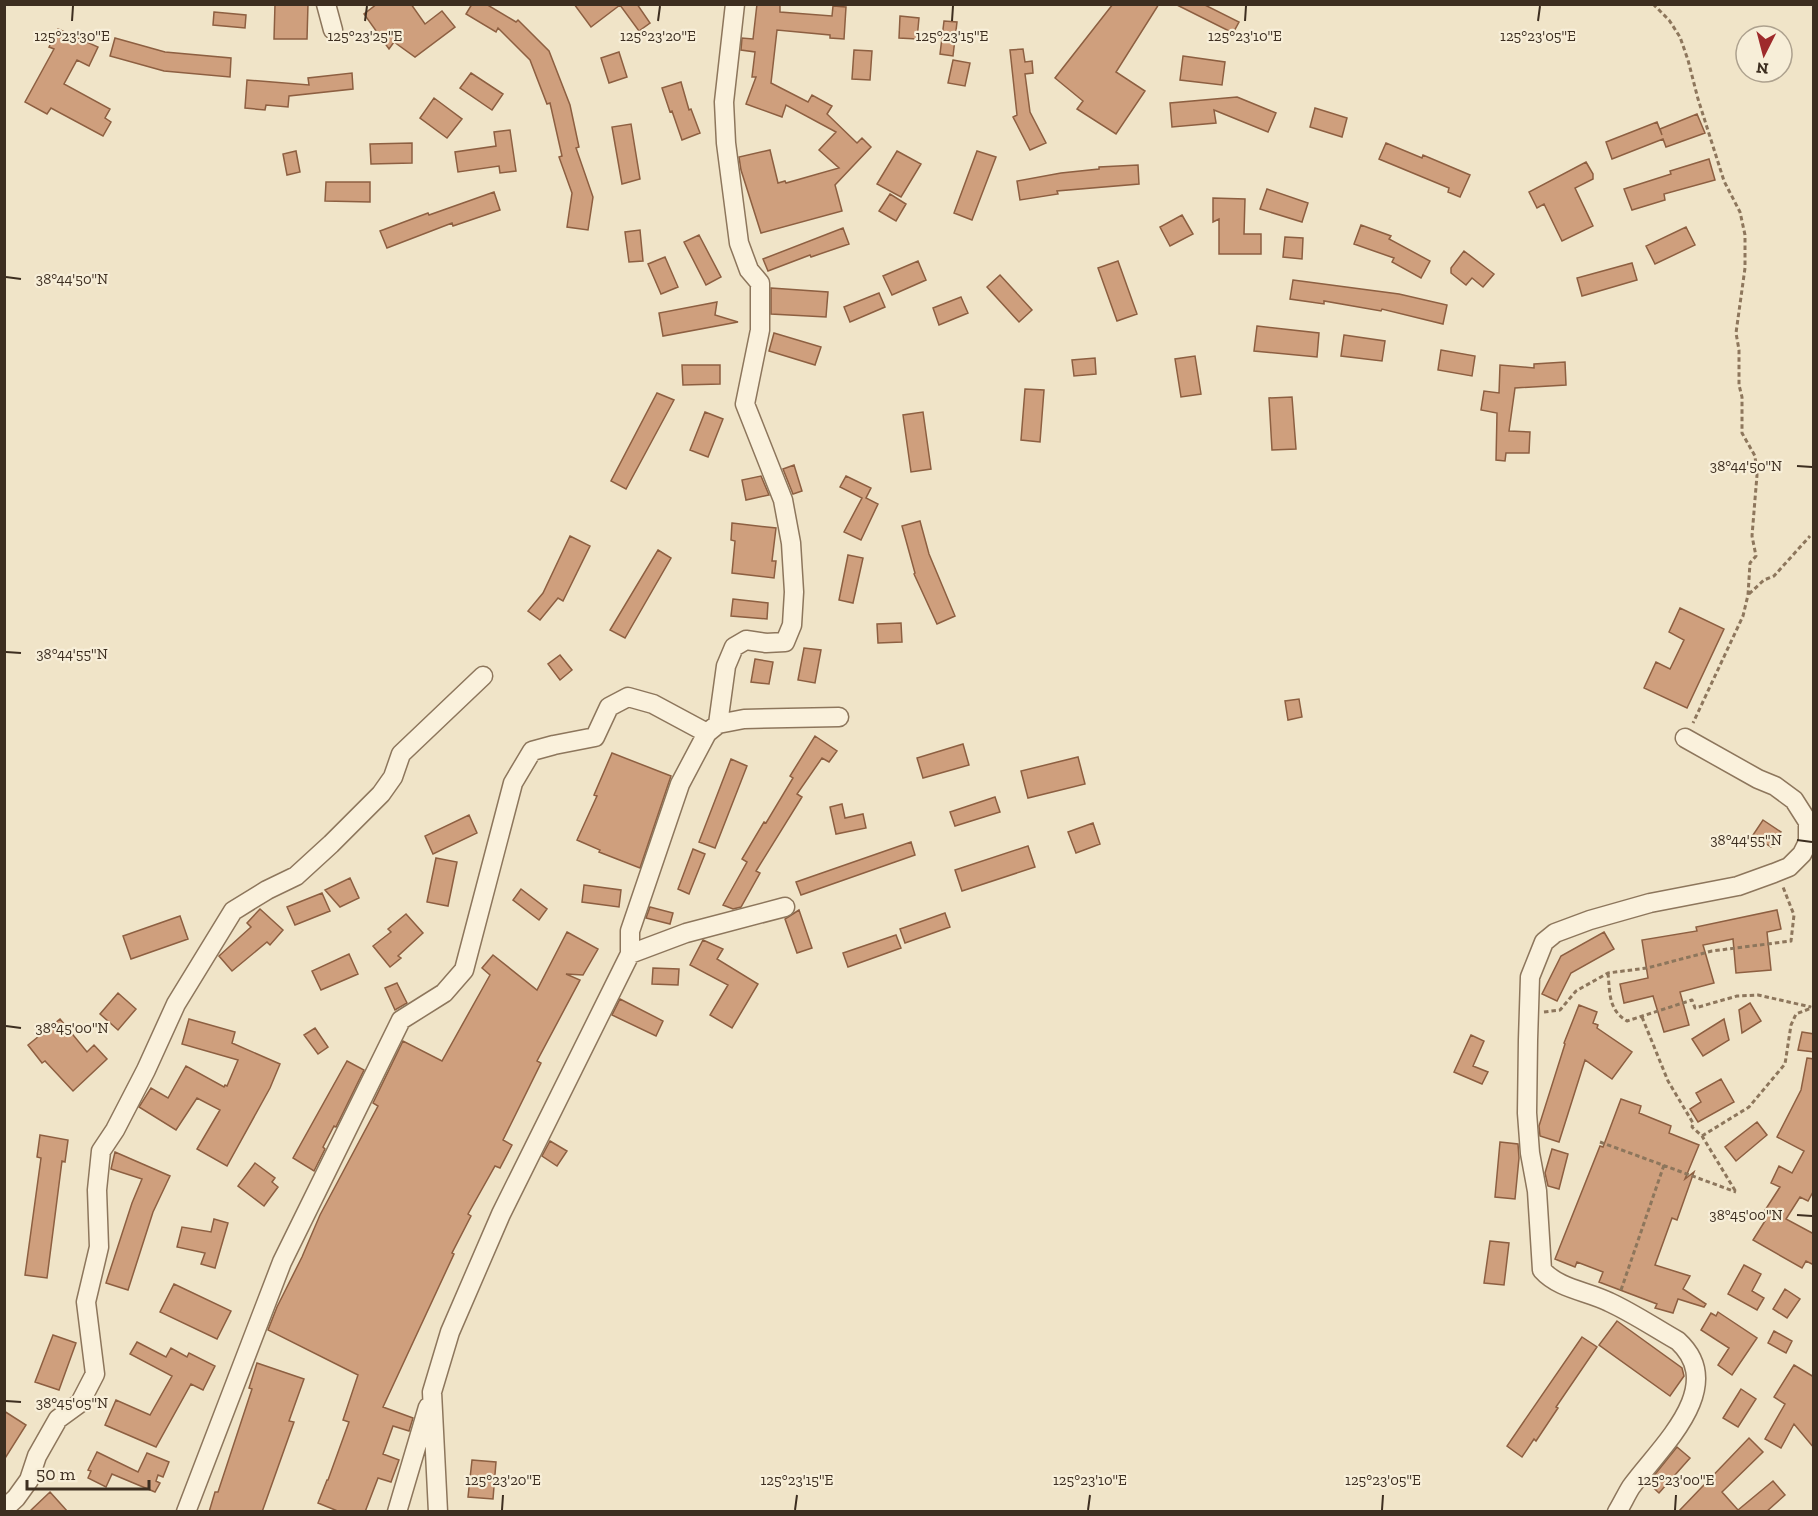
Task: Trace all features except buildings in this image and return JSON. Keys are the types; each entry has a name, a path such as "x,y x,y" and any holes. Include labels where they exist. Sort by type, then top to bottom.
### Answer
{"street":[{"path":"326,4 333,30"},
{"path":"396,1512 450,1332 501,1214 630,954 630,931 680,784 713,729 726,666 734,647 746,640 766,643 785,642 792,625 795,592 791,543 783,500 745,404 760,330 760,283 748,270 739,243 726,143 724,102 735,4"},
{"path":"4,1509 16,1498 29,1480 37,1456 58,1419 80,1403 95,1374 86,1302 99,1247 97,1190 101,1151 115,1130 146,1070 176,1004 233,911 267,890 296,876 331,844 381,794 393,777 401,754 483,676"},
{"path":"186,1512 282,1262 401,1020 444,993 464,970 513,783 532,751 595,737 609,707 628,697 653,704 713,729 744,719 838,717"},
{"path":"1617,1512 1631,1488 1688,1413 1696,1380 1694,1367 1687,1348 1678,1341 1616,1306 1568,1287 1549,1277 1542,1270 1537,1191 1530,1153 1527,1113 1530,977 1544,942 1555,933 1590,920 1650,903 1738,886 1789,867 1802,854 1808,842 1808,822 1794,800 1775,786 1758,779 1685,738"},
{"path":"630,954 686,933 785,907"},
{"path":"432,1392 438,1512"}],"path":[{"path":"1653,4 1669,20 1680,37 1725,181 1740,212 1745,235 1745,268 1736,333 1739,350 1739,385 1743,397 1742,433 1755,456 1757,475 1752,536 1756,556 1750,563 1748,594 1743,616 1685,738"},
{"path":"1748,594 1764,580 1774,576 1810,536"},
{"path":"1528,1013 1560,1010 1575,991 1608,973 1647,968 1712,951 1791,941 1794,915 1777,872"},
{"path":"1608,973 1611,1004 1619,1017 1627,1021 1692,1000 1695,1008 1737,996 1758,994 1812,1007"},
{"path":"1702,1136 1749,1107 1785,1064 1791,1025 1796,1014 1812,1007"},
{"path":"1600,1142 1736,1191 1702,1136 1692,1127 1693,1123 1668,1081 1642,1017"},
{"path":"1616,1306 1664,1165"}]}
